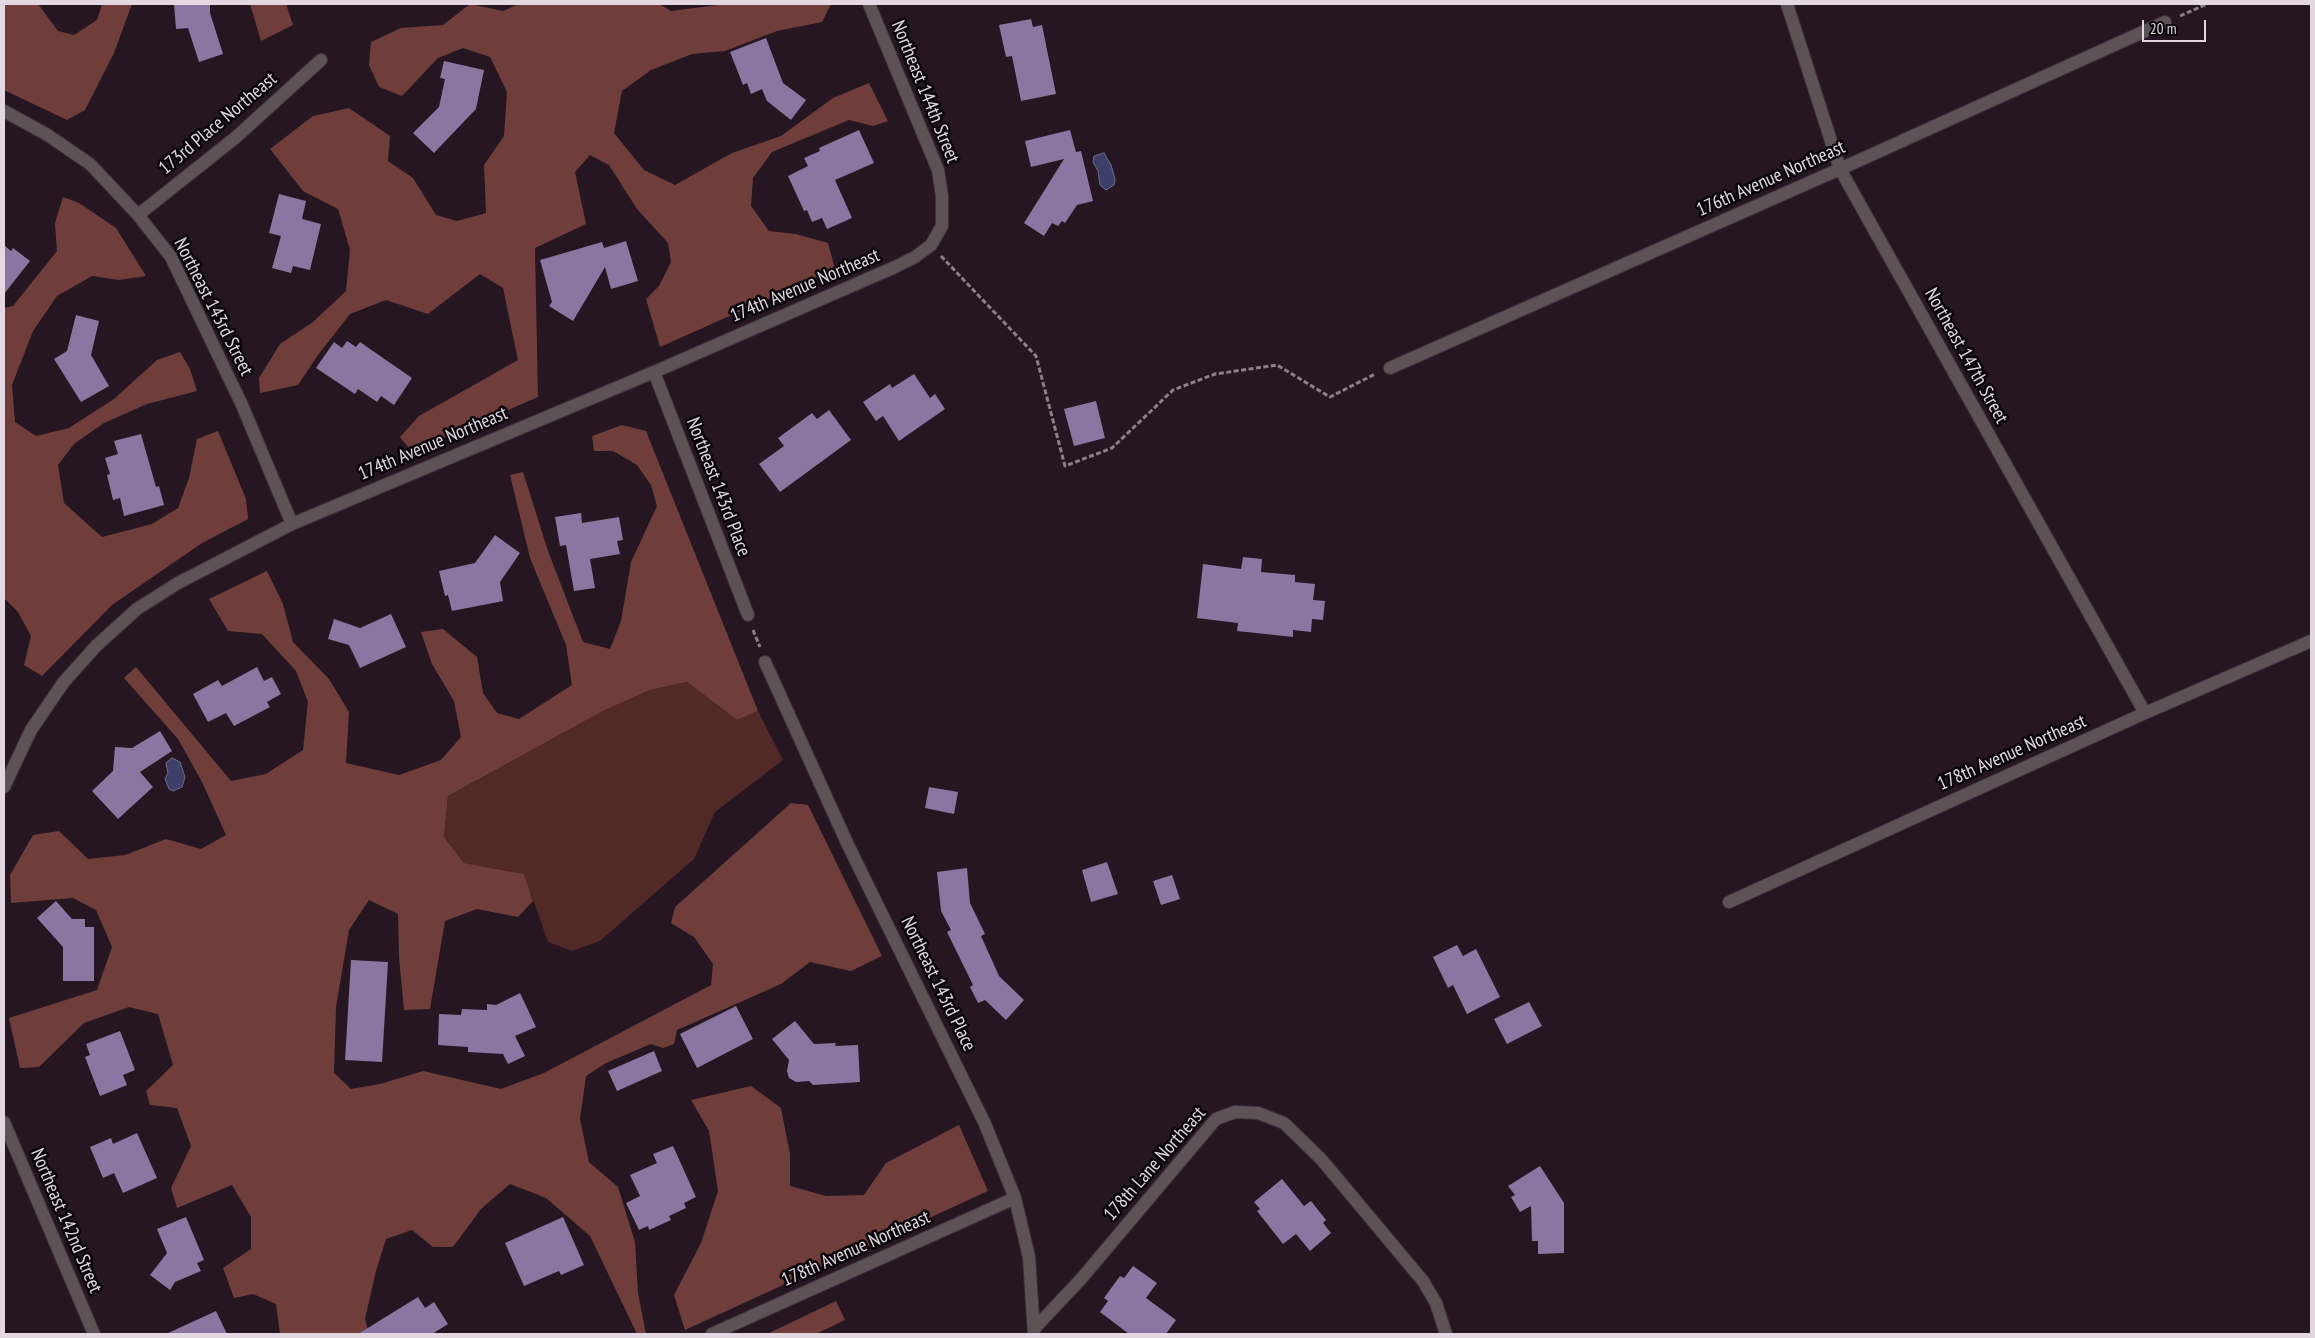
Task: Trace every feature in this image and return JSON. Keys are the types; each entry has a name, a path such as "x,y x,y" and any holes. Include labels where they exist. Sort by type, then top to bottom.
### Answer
{"street":[{"name":"Northeast 144th Street","path":"869,4 938,170 942,196 942,226"},
{"name":"Northeast 147th Street","path":"1787,4 1840,169 2145,713"},
{"name":"176th Avenue Northeast","path":"1390,368 1840,169 2165,22"},
{"name":"173rd Place Northeast","path":"138,215 234,138 321,60"},
{"name":"Northeast 143rd Street","path":"4,111 46,134 90,164 138,215 171,257 242,405 292,524"},
{"name":"174th Avenue Northeast","path":"4,786 31,730 63,683 103,640 137,609 178,584 292,524 654,372 895,267 915,257 931,245 942,226"},
{"name":"Northeast 143rd Place","path":"654,372 748,615"},
{"name":"178th Avenue Northeast","path":"1729,902 2145,713 2311,641"},
{"name":"Northeast 143rd Place","path":"765,662 848,845 985,1124 1015,1198 1029,1257 1034,1332"},
{"name":"178th Lane Northeast","path":"1034,1332 1216,1119 1235,1112 1258,1113 1284,1123 1321,1159 1423,1281 1436,1303 1446,1334"},
{"name":"Northeast 142nd Street","path":"4,1122 94,1334"},
{"name":"178th Avenue Northeast","path":"712,1334 1015,1198"}],"path":[{"path":"2165,22 2207,4"},
{"path":"931,245 1036,356 1065,466 1112,448 1173,390 1215,374 1277,365 1330,397 1390,368"},
{"path":"748,615 765,662"}],"shaded area":[{"path":"4,4 38,4 58,31 74,35 97,20 102,4 132,4 114,53 85,110 67,120 4,90"},
{"path":"250,4 286,4 293,25 261,41"},
{"path":"470,4 503,11 519,4 659,4 671,11 725,4 831,4 822,22 777,31 725,51 692,54 651,70 622,91 614,133 644,170 675,185 732,153 781,136 833,98 869,83 888,121 873,126 849,120 772,152 753,178 751,206 769,231 796,234 828,243 835,269 660,347 646,299 659,286 671,262 668,243 637,209 609,165 590,155 575,172 586,224 535,248 538,397 423,447 409,448 400,437 419,416 518,360 503,288 480,274 428,314 386,300 350,314 318,355 298,385 260,393 259,378 280,344 313,322 346,291 350,250 338,209 303,191 270,149 313,116 349,108 390,136 388,161 413,178 436,215 457,221 486,213 484,165 504,136 507,92 490,57 463,48 438,58 402,96 379,87 369,65 371,42 401,28 443,25"},
{"path":"63,197 79,203 116,228 146,276 119,280 92,276 57,296 33,331 12,385 15,422 36,436 69,428 114,399 157,360 180,352 190,369 197,391 147,404 104,423 74,444 58,465 64,503 102,537 152,524 178,508 189,478 197,439 218,431 246,499 248,519 202,543 112,605 42,676 24,665 31,636 18,612 4,598 4,308 13,306 57,251 55,223"},
{"path":"622,425 646,431 758,711 737,720 687,682 650,690 603,711 448,796 444,837 464,863 524,874 533,901 518,917 477,909 445,921 430,1009 404,1010 399,957 398,914 369,900 349,930 336,1007 334,1073 351,1089 380,1084 423,1071 501,1089 544,1073 711,985 713,964 694,937 671,923 675,907 791,803 808,805 882,956 851,971 810,962 781,984 677,1030 674,1044 663,1048 651,1044 606,1063 586,1076 580,1119 589,1162 618,1187 635,1242 638,1293 646,1334 637,1334 590,1236 546,1198 510,1184 481,1209 453,1247 433,1247 412,1230 386,1239 376,1271 365,1319 369,1334 280,1334 276,1304 253,1294 234,1298 223,1268 251,1249 251,1217 232,1185 177,1208 171,1188 191,1146 177,1108 150,1105 146,1091 173,1065 158,1014 129,1007 84,1023 39,1067 20,1068 9,1018 97,990 112,947 96,910 73,898 11,903 10,875 33,835 59,831 88,859 125,855 166,839 201,849 226,835 202,782 178,739 124,678 136,667 231,781 266,774 303,750 308,702 296,671 262,634 228,631 209,599 267,571 283,604 293,642 329,679 349,712 346,763 399,775 441,760 461,737 454,701 432,664 421,632 443,629 477,657 483,693 497,713 519,719 572,685 566,645 530,558 510,475 523,472 548,551 583,642 610,649 621,621 631,562 657,506 651,485 637,465 613,451 594,451 592,436"},
{"path":"687,682 737,720 758,711 783,760 715,812 694,859 600,941 572,951 548,942 524,874 464,863 444,837 448,796 603,711 650,690"},
{"path":"751,1086 781,1108 790,1154 790,1186 826,1196 864,1195 886,1163 959,1125 988,1191 685,1330 674,1295 701,1243 718,1191 709,1131 691,1100"},
{"path":"836,1301 845,1320 816,1334 767,1334"}],"water":[{"path":"1104,153 1111,165 1115,179 1114,185 1106,190 1100,185 1098,171 1093,162 1094,156"},
{"path":"172,758 180,762 185,777 182,787 173,791 169,789 165,779 168,773 166,763"}],"building":[{"path":"174,4 210,4 210,13 223,54 199,62 188,28 176,29"},
{"path":"1031,19 1033,27 1042,25 1056,94 1021,101 1012,56 1006,57 999,25"},
{"path":"766,38 783,83 806,100 791,120 767,101 762,89 751,94 747,83 743,85 730,52"},
{"path":"444,61 484,70 476,109 434,153 413,133 439,107 445,79 440,78"},
{"path":"859,130 874,163 835,180 852,218 827,229 822,218 812,222 807,210 804,211 788,176 808,166 804,158 820,151 819,148"},
{"path":"1070,130 1076,152 1081,151 1093,201 1077,205 1065,223 1062,221 1058,226 1052,223 1044,236 1024,223 1064,159 1031,167 1025,141"},
{"path":"279,194 306,201 302,219 321,224 310,270 293,266 291,273 272,268 281,236 269,233"},
{"path":"626,241 638,281 611,289 605,267 573,321 549,306 552,302 540,260 602,242 604,248"},
{"path":"4,245 11,251 13,248 30,261 4,294"},
{"path":"76,315 99,321 91,355 109,386 81,402 54,359 67,351"},
{"path":"347,341 356,347 360,342 412,378 394,405 381,396 377,402 358,389 355,394 316,368 334,342 342,348"},
{"path":"914,374 930,398 935,394 945,409 899,441 883,416 876,421 863,402 890,384 892,388"},
{"path":"1096,401 1105,438 1074,446 1064,409"},
{"path":"829,410 851,440 780,492 759,464 784,446 778,438 812,413 817,419"},
{"path":"141,434 156,487 159,486 164,505 124,516 120,498 113,500 107,475 110,474 105,458 118,454 114,441"},
{"path":"581,513 582,523 619,517 623,540 617,541 620,554 590,559 595,588 574,591 566,545 560,546 555,517"},
{"path":"495,535 520,553 500,582 503,601 452,611 448,595 445,596 439,571 475,563"},
{"path":"1243,557 1262,559 1261,572 1295,575 1295,582 1315,584 1313,600 1325,601 1323,620 1312,619 1311,632 1293,630 1293,637 1237,631 1238,623 1197,618 1203,564 1241,569"},
{"path":"391,614 406,647 360,668 349,645 328,639 334,619 360,628"},
{"path":"257,667 264,681 272,677 281,694 267,702 270,707 234,726 226,713 208,722 193,694 218,680 222,686"},
{"path":"160,731 172,751 140,772 153,787 118,819 92,791 113,771 115,747 132,748"},
{"path":"929,787 958,792 954,814 925,808"},
{"path":"1107,862 1118,894 1091,902 1082,870"},
{"path":"967,868 970,903 985,934 981,936 999,976 1024,1000 1006,1020 985,1000 978,1003 970,987 973,985 947,932 951,930 941,911 937,872"},
{"path":"1172,875 1180,899 1161,905 1153,881"},
{"path":"56,901 72,919 85,919 85,927 94,927 94,981 63,981 63,947 37,918"},
{"path":"1457,945 1463,956 1476,949 1500,997 1467,1014 1453,985 1448,988 1433,957"},
{"path":"351,960 388,962 382,1062 345,1060"},
{"path":"520,993 536,1027 515,1036 525,1056 508,1064 503,1054 468,1052 468,1047 438,1045 439,1014 461,1015 462,1009 487,1010 487,1004 496,1005"},
{"path":"1529,1002 1542,1026 1507,1044 1494,1019"},
{"path":"736,1006 753,1039 697,1068 680,1034"},
{"path":"795,1021 814,1044 836,1043 835,1046 858,1045 860,1082 813,1085 809,1081 796,1082 789,1078 787,1071 789,1060 772,1039"},
{"path":"120,1031 135,1070 123,1075 127,1085 100,1096 85,1057 90,1055 86,1044"},
{"path":"654,1051 662,1071 617,1091 608,1071"},
{"path":"137,1133 157,1178 123,1193 114,1173 103,1178 90,1147 111,1138 113,1144"},
{"path":"673,1146 696,1197 684,1203 686,1208 669,1216 671,1220 649,1230 648,1226 639,1230 626,1203 640,1196 630,1175 657,1163 653,1154"},
{"path":"1540,1166 1564,1203 1564,1253 1538,1254 1538,1241 1532,1241 1531,1206 1520,1212 1511,1197 1515,1195 1508,1186"},
{"path":"1282,1179 1304,1206 1311,1201 1326,1220 1323,1223 1331,1233 1310,1251 1296,1234 1283,1244 1257,1211 1260,1209 1254,1202"},
{"path":"186,1217 204,1260 197,1263 201,1271 175,1282 170,1290 150,1275 167,1253 157,1229"},
{"path":"563,1217 584,1265 561,1275 559,1271 524,1286 505,1243"},
{"path":"1133,1266 1157,1283 1146,1298 1176,1320 1166,1334 1129,1334 1100,1312 1108,1301 1104,1298 1120,1276 1124,1278"},
{"path":"418,1297 425,1308 434,1302 448,1324 432,1334 358,1334"},
{"path":"216,1311 227,1334 166,1334"}]}
